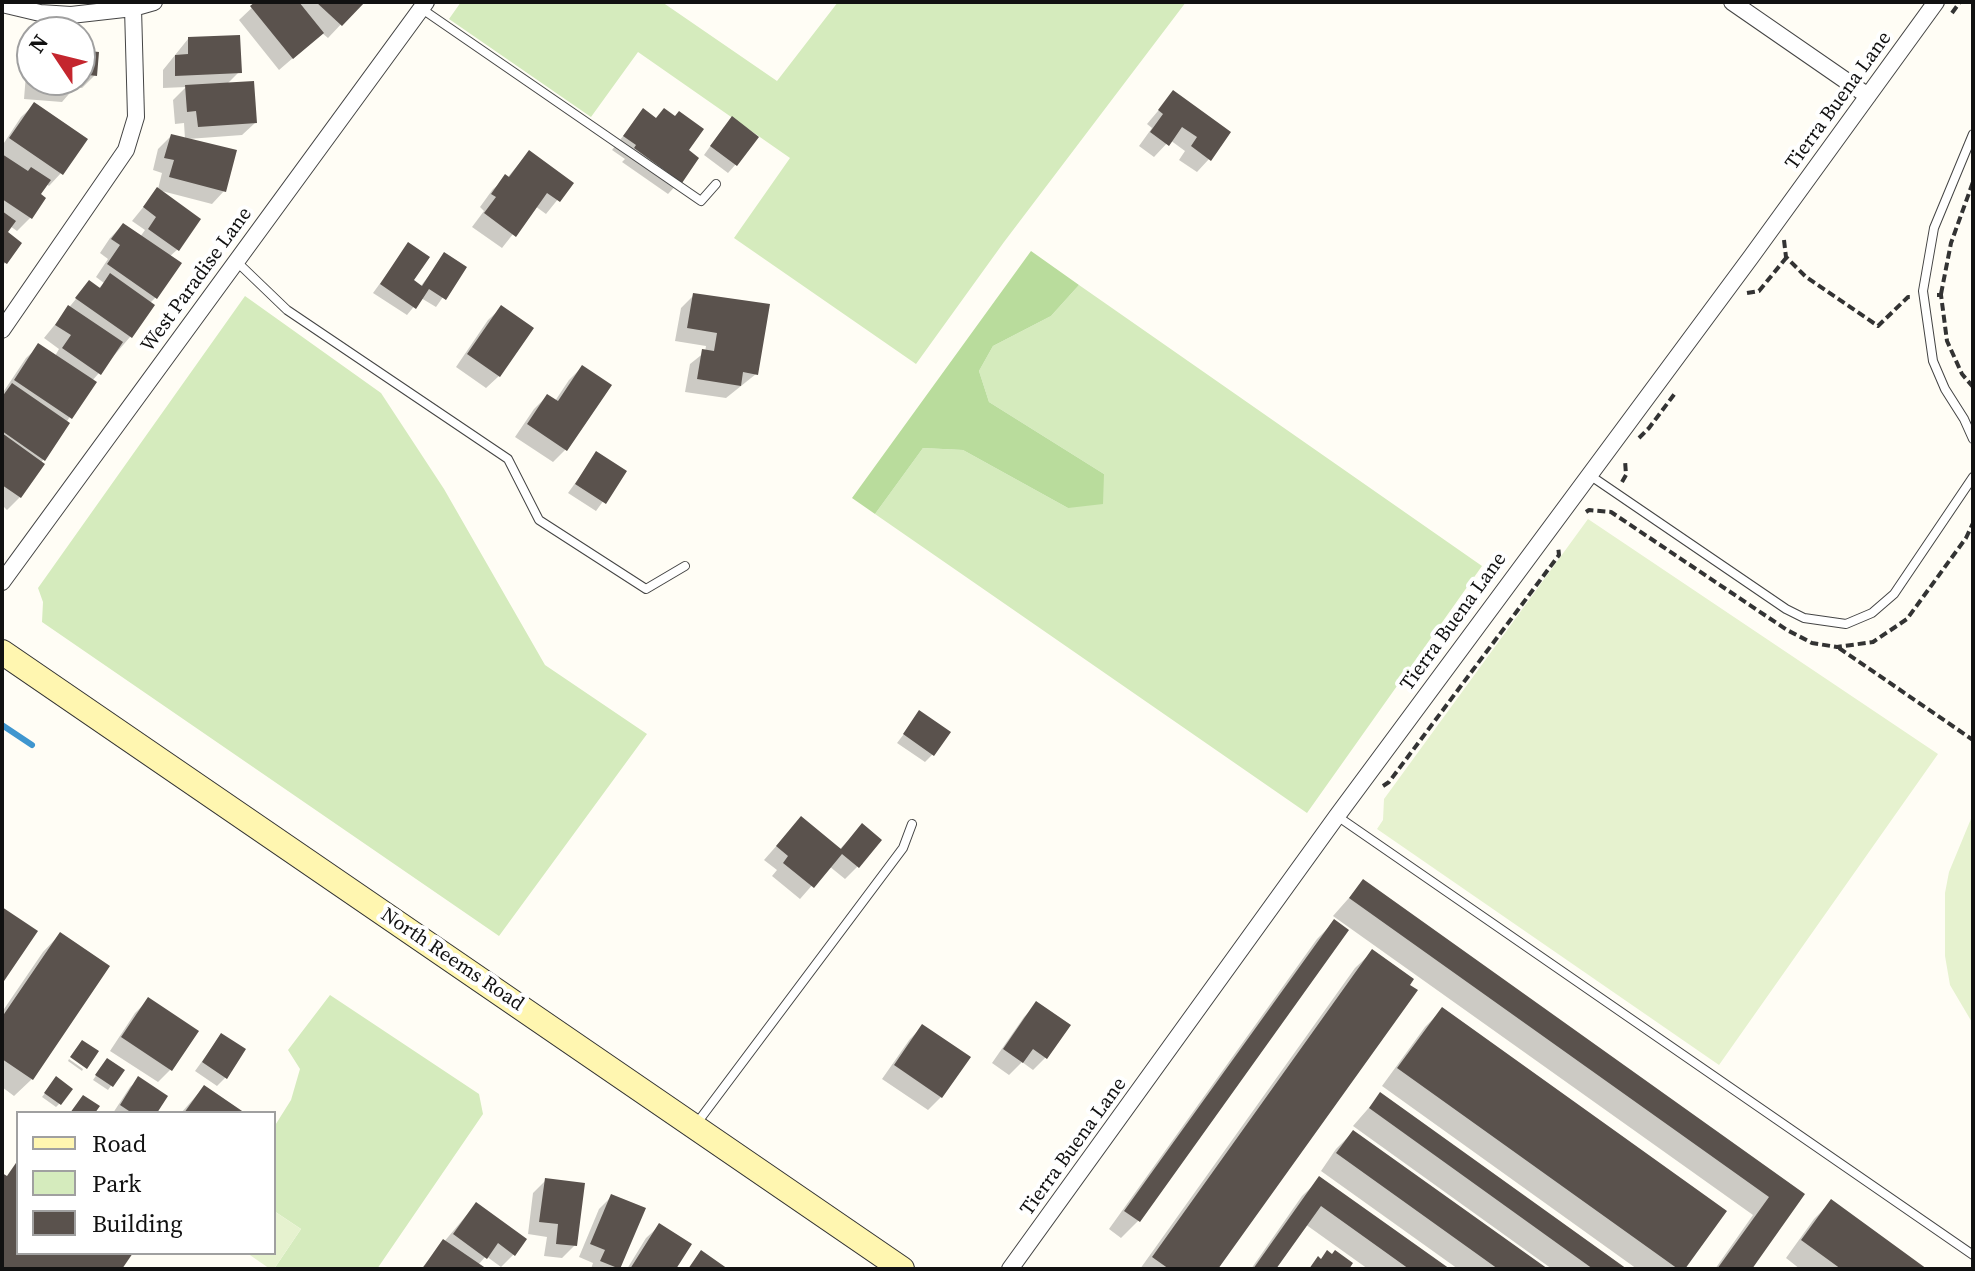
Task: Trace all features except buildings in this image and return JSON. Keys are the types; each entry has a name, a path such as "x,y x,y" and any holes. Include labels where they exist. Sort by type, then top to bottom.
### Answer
{"main road":[{"name":"North Reems Road","path":"2,652 902,1269"}],"street":[{"path":"2,4 40,13 71,15 133,8 154,2"},
{"path":"1732,2 1868,96"},
{"name":"Tierra Buena Lane","path":"1010,1269 1337,816 1936,2"},
{"name":"West Paradise Lane","path":"2,582 424,5"},
{"path":"2,330 126,150 136,117 133,8"}],"lane":[{"path":"424,5 701,201 716,184"},
{"path":"1973,134 1934,228 1923,296 1933,361 1973,439"},
{"path":"236,260 287,310 508,459 539,520 646,589 685,566"},
{"path":"1588,474 1786,609 1804,618 1846,624 1872,613 1894,594 1973,477"},
{"path":"1337,816 1973,1255"},
{"path":"695,1127 903,848 912,824"}],"path":[{"path":"1951,15 1960,2"},
{"path":"1973,182 1951,243 1941,295 1947,341 1962,374 1973,387"},
{"path":"1787,229 1784,237 1786,257 1806,277 1878,326 1908,297 1941,295"},
{"path":"1741,295 1759,291 1786,257"},
{"path":"1632,441 1643,436 1684,381"},
{"path":"1603,511 1626,475 1626,452"},
{"path":"1580,518 1589,510 1611,512 1787,630 1812,643 1837,647 1873,642 1907,619 1966,538 1973,523"},
{"path":"1375,792 1389,782 1559,555 1558,545 1564,535"},
{"path":"1966,538 1973,536"},
{"path":"1837,647 1973,740"}],"green space":[{"path":"461,2 662,2 777,81 838,2 1186,2 1004,242 916,364 734,238 790,158 638,52 591,117 449,19"},
{"path":"1031,251 1079,285 1051,316 993,346 979,371 989,402 1104,474 1103,504 1068,508 963,450 923,448 875,514 852,498"},
{"path":"1079,285 1482,566 1307,813 875,514 923,448 963,450 1068,508 1104,474 989,402 979,371 993,346 1051,316"},
{"path":"245,296 381,393 444,489 545,665 647,734 499,936 42,622 43,602 38,588"},
{"path":"1588,519 1938,754 1719,1065 1377,829 1383,820 1384,799"},
{"path":"1973,814 1973,1024 1950,985 1945,956 1945,893 1949,872"},
{"path":"330,995 479,1094 483,1114 377,1269 274,1269 301,1229 276,1212 276,1124 291,1100 300,1069 288,1050"},
{"path":"276,1212 301,1229 274,1269 250,1255 276,1255"}],"waterway":[{"path":"2,725 32,745"}]}
